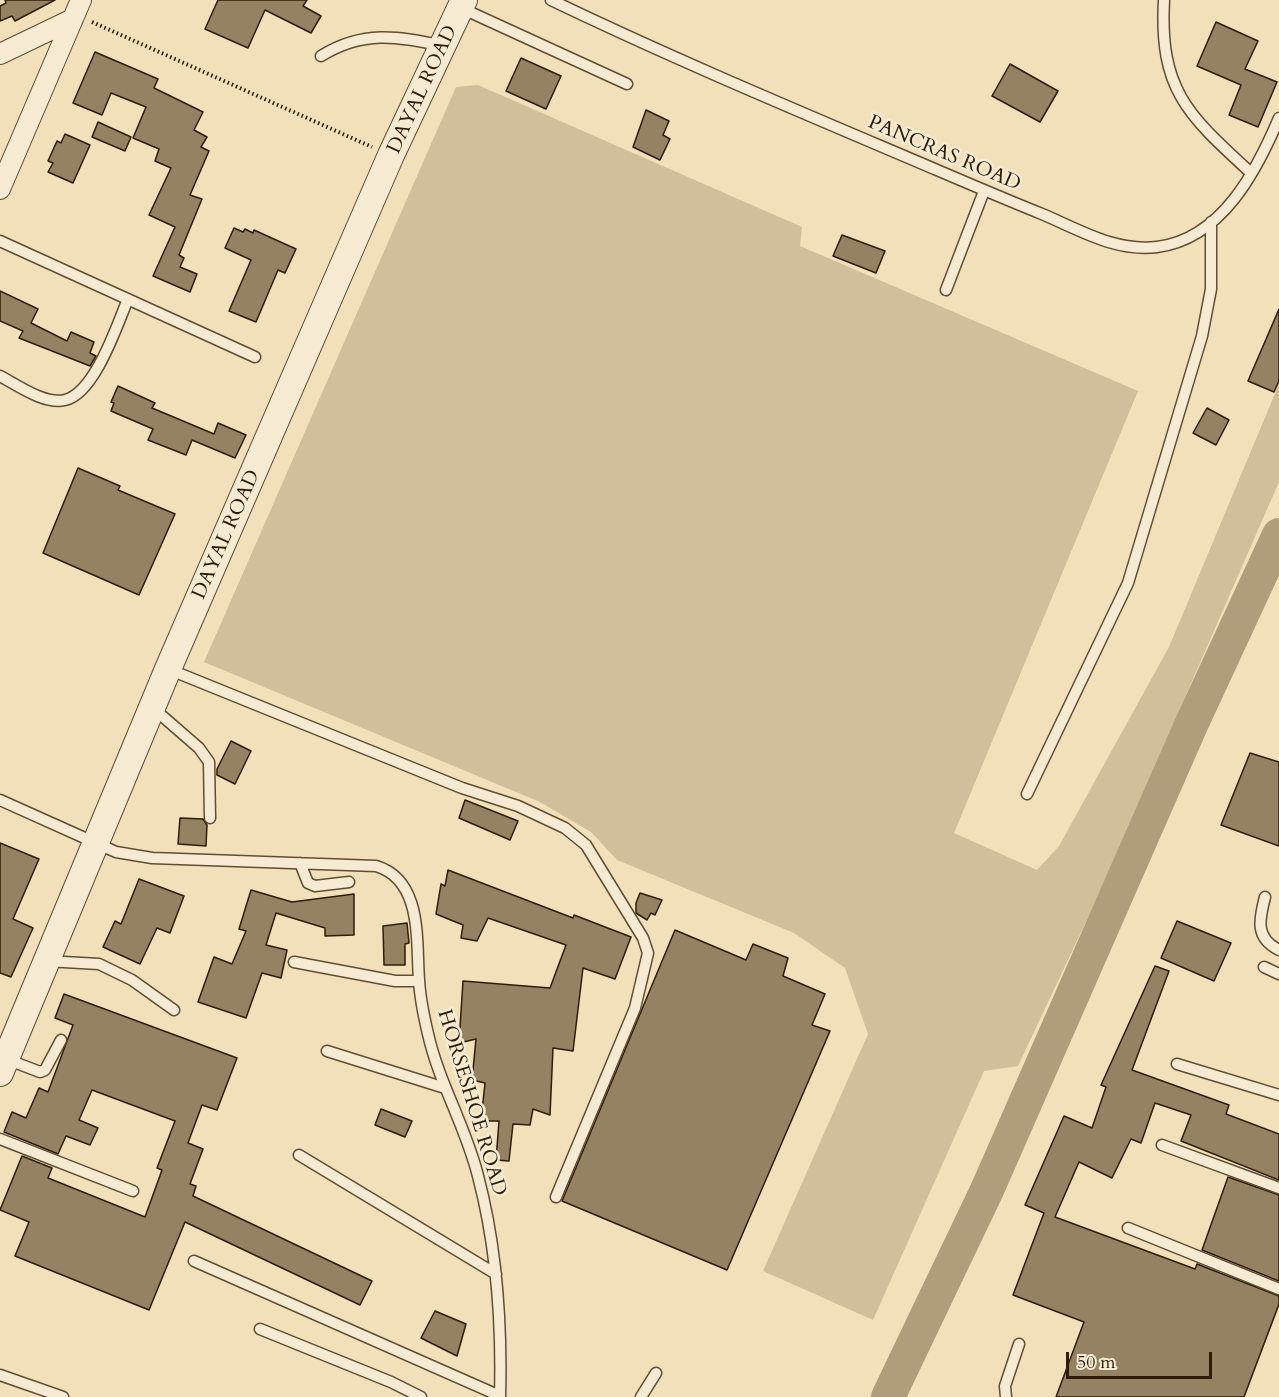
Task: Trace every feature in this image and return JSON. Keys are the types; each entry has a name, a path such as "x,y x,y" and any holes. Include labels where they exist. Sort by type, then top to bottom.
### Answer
{"street":[{"path":"0,189 81,0"},
{"name":"DAYAL ROAD","path":"3,1066 168,669 391,155 463,4"},
{"path":"0,54 73,19"}],"lane":[{"name":"PANCRAS ROAD","path":"551,0 700,69 984,191 1105,242 1132,249 1170,243 1198,232 1211,222 1242,190 1250,172 1267,146 1279,118"},
{"path":"1164,0 1163,28 1172,80 1179,98 1210,136 1250,172"},
{"path":"463,4 627,84"},
{"path":"321,56 342,43 362,38 408,38 444,46"},
{"path":"946,290 984,191"},
{"path":"1027,794 1128,582 1202,336 1211,289 1211,222"},
{"path":"0,241 255,357"},
{"path":"0,376 46,398 64,400 75,395 86,386 104,355 128,299"},
{"path":"168,669 462,788 518,806 565,828 586,845 643,938 648,953 635,1008 556,1197"},
{"path":"152,708 200,748 209,762 210,818"},
{"name":"HORSESHOE ROAD","path":"0,800 116,852 152,858 376,866 396,875 407,891 418,934 419,981 428,1036 478,1174 496,1274 500,1331 500,1397"},
{"path":"300,863 308,883 315,886 349,882"},
{"path":"1265,897 1259,920 1261,935 1266,942 1279,950"},
{"path":"45,961 99,964 132,980 174,1011"},
{"path":"294,962 395,981 419,981"},
{"path":"1264,967 1279,974"},
{"path":"3,1066 40,1072 45,1070 61,1040"},
{"path":"327,1051 445,1088"},
{"path":"1177,1064 1279,1095"},
{"path":"0,1139 133,1191"},
{"path":"1162,1145 1279,1188"},
{"path":"299,1155 496,1274"},
{"path":"1128,1228 1279,1289"},
{"path":"194,1261 500,1397"},
{"path":"260,1329 391,1382 421,1397"},
{"path":"1006,1397 1005,1386 1019,1344"},
{"path":"641,1397 656,1373"},
{"path":"0,1375 63,1397"}],"path":[{"path":"73,19 95,22 391,155"}],"shaded area":[{"path":"478,85 802,227 800,246 1138,391 954,833 1037,870 1059,846 1169,647 1279,384 1279,482 1099,894 1018,1066 984,1071 873,1320 763,1271 868,1034 845,968 794,933 617,860 591,832 540,802 204,662 456,87"}],"building":[{"path":"5,0 55,0 15,21 12,16 0,21 0,6 6,3"},
{"path":"218,0 307,0 303,6 321,16 311,33 265,10 248,48 205,29"},
{"path":"1216,22 1258,41 1245,69 1277,82 1258,127 1229,115 1241,85 1197,66"},
{"path":"95,52 158,79 154,88 203,112 194,130 207,137 201,147 209,151 190,195 202,199 179,255 184,258 180,267 197,274 190,292 153,276 175,227 149,215 171,168 155,161 159,149 133,138 146,107 111,93 102,115 73,103"},
{"path":"521,58 561,76 546,109 506,91"},
{"path":"1010,64 1058,91 1040,122 992,96"},
{"path":"646,110 669,121 663,135 670,139 660,160 633,147"},
{"path":"98,122 131,137 125,151 92,137"},
{"path":"65,134 90,145 73,183 48,172 53,163 48,161 57,141 61,143"},
{"path":"234,228 243,232 245,229 253,233 254,230 296,249 285,273 278,270 256,322 229,311 251,260 225,248"},
{"path":"842,235 885,251 876,273 833,256"},
{"path":"0,291 38,309 31,323 67,341 71,332 94,342 90,353 96,356 90,366 19,338 23,331 0,321"},
{"path":"1279,309 1279,381 1274,392 1248,381"},
{"path":"118,386 155,403 152,408 214,434 218,423 246,435 235,458 192,440 186,455 148,440 153,429 111,411 114,403 111,402"},
{"path":"1207,408 1229,420 1216,445 1193,433"},
{"path":"78,468 120,486 118,490 175,514 139,595 43,553"},
{"path":"231,741 251,751 235,784 217,775 217,769"},
{"path":"1250,753 1279,762 1279,846 1221,825"},
{"path":"465,800 518,821 510,840 459,818"},
{"path":"180,818 203,819 207,825 206,846 178,844"},
{"path":"0,843 39,859 13,919 33,928 11,977 0,973"},
{"path":"448,870 573,918 574,915 631,937 615,979 583,968 573,1051 553,1048 550,1115 533,1109 530,1125 513,1124 509,1161 496,1160 499,1121 481,1121 485,1083 472,1080 476,1039 459,1043 463,981 550,988 566,945 488,918 477,941 461,938 463,925 436,914 441,884 445,886"},
{"path":"139,879 184,896 170,933 157,928 140,964 103,947 115,921 121,924"},
{"path":"251,890 292,902 354,894 354,935 325,936 325,928 276,913 266,945 287,950 281,978 262,973 246,1018 198,1002 214,957 232,964 246,931 239,929"},
{"path":"640,893 662,900 655,915 651,913 647,920 636,913 636,903"},
{"path":"1177,921 1231,943 1214,981 1161,958"},
{"path":"407,923 409,943 405,944 405,965 384,965 383,926"},
{"path":"675,930 746,960 753,944 788,958 783,976 825,994 812,1025 830,1031 727,1270 562,1201"},
{"path":"1155,966 1169,971 1132,1070 1229,1105 1226,1114 1279,1134 1279,1180 1181,1141 1191,1115 1155,1103 1141,1143 1131,1139 1112,1178 1079,1162 1055,1217 1195,1269 1197,1264 1279,1296 1279,1304 1244,1397 1056,1397 1084,1322 1013,1295 1044,1213 1025,1205 1064,1116 1092,1128 1106,1087 1101,1085"},
{"path":"64,994 237,1058 217,1110 202,1105 188,1143 203,1149 190,1184 196,1186 193,1196 372,1281 360,1305 185,1222 149,1310 15,1256 29,1222 0,1210 22,1156 52,1168 48,1178 145,1217 162,1170 157,1168 175,1121 92,1090 79,1120 98,1128 90,1145 66,1136 58,1154 4,1132 12,1112 26,1118 39,1088 48,1092 73,1025 55,1018"},
{"path":"381,1109 412,1121 405,1137 375,1125"},
{"path":"1228,1177 1279,1195 1279,1281 1202,1250"},
{"path":"435,1311 466,1324 457,1356 421,1338"}],"waterway":[{"path":"888,1397 987,1190 1191,725 1279,535"}]}
